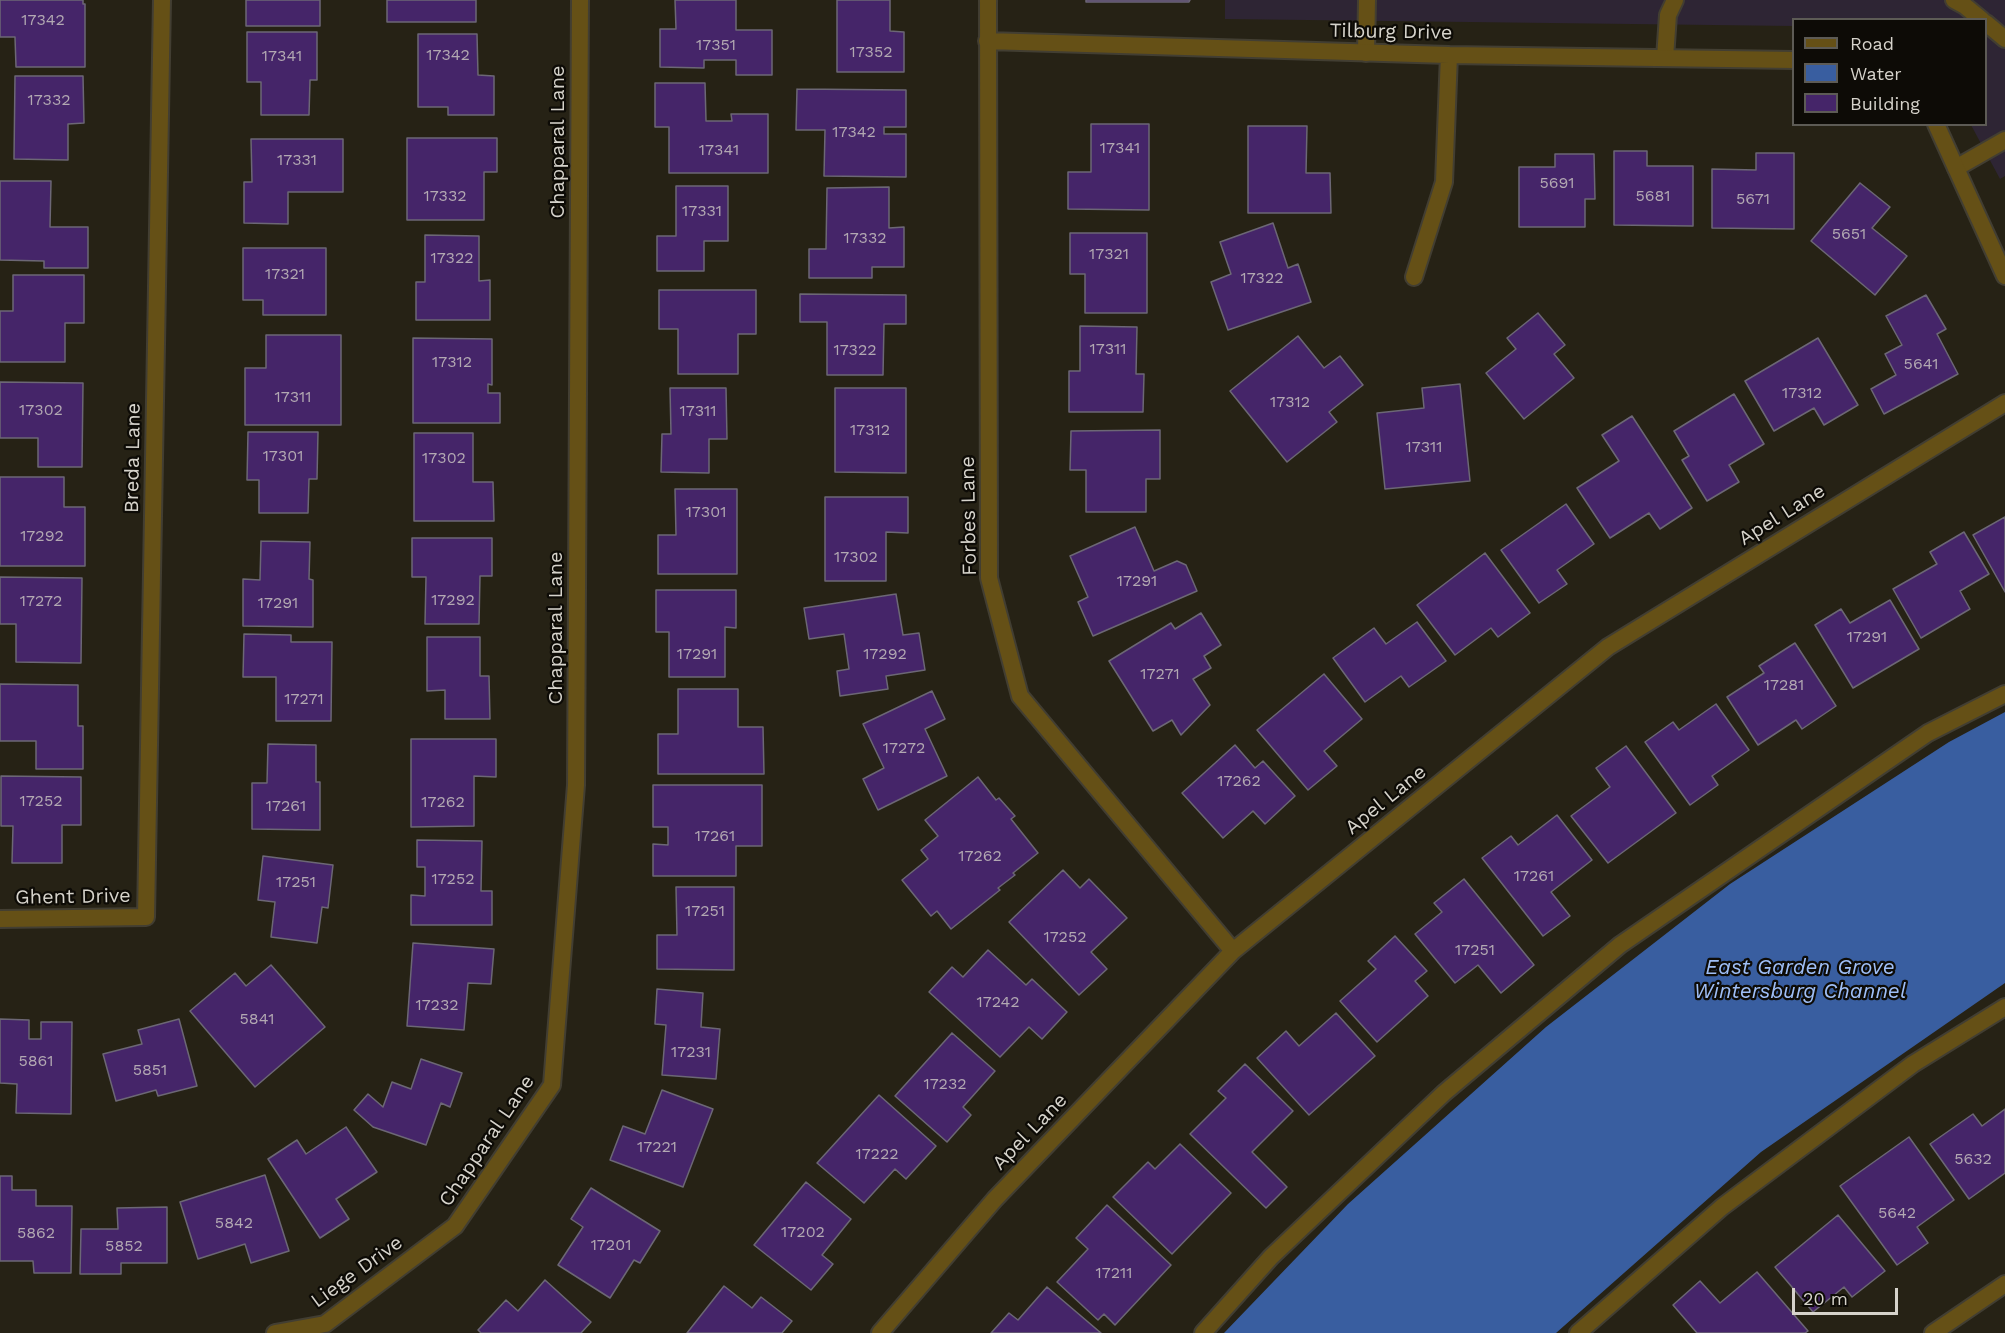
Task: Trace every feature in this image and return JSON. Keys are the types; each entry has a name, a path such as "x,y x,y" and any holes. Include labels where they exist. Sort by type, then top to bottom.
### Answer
{"street":[{"name":"Breda Lane","path":"146,917 162,0"},
{"name":"Chapparal Lane","path":"455,1226 552,1085 576,785 580,0"},
{"name":"Forbes Lane","path":"988,0 989,578 1020,696 1233,951"},
{"path":"1366,53 1367,0"},
{"path":"1665,58 1668,15 1675,0"},
{"path":"1954,0 1980,18"},
{"path":"1987,24 2005,39"},
{"name":"Tilburg Drive","path":"987,41 1449,55 1792,60"},
{"path":"1414,277 1444,182 1449,55"},
{"path":"1937,126 2005,276"},
{"path":"1956,168 2005,140"},
{"name":"Apel Lane","path":"880,1333 995,1199 1233,951 1608,647 2005,403"},
{"path":"1203,1333 1270,1257 1444,1093 1620,945 1928,733 2005,694"},
{"name":"Ghent Drive","path":"0,919 146,917"},
{"path":"1578,1333 1722,1207 1914,1064 2005,1007"},
{"name":"Liege Drive","path":"274,1333 325,1324 455,1226"},
{"path":"1933,1333 2005,1284"}],"shaded area":[{"path":"1225,0 2005,0 2005,176 2000,179 1972,126 1987,126 1987,18 1792,18 1792,26 1225,19"}],"water":[{"name":"East Garden Grove Wintersburg Channel","path":"2005,712 2005,983 1761,1152 1556,1333 1224,1333 1348,1204 1546,1027 1730,884 1949,742"}],"building":[{"path":"0,0 83,0 85,4 85,67 16,67 15,37 0,37"},
{"path":"246,0 320,0 320,26 246,26"},
{"path":"387,0 476,0 476,22 387,22"},
{"path":"675,0 736,0 736,30 772,30 772,75 736,75 736,60 704,60 704,68 660,67 660,29 676,29"},
{"path":"837,0 890,0 890,31 904,32 904,72 837,72"},
{"path":"1086,0 1190,0 1189,2 1086,2"},
{"path":"247,32 317,32 317,80 310,80 309,115 261,115 261,82 247,82"},
{"path":"418,34 477,34 478,75 494,76 494,115 448,115 448,107 418,107"},
{"path":"15,76 83,76 84,123 68,124 68,160 14,159"},
{"path":"655,83 705,83 706,121 732,121 731,114 768,114 768,173 669,173 669,127 655,127"},
{"path":"797,89 906,90 906,127 884,127 884,134 906,134 906,177 824,176 825,130 796,130"},
{"path":"1091,124 1149,124 1149,210 1068,209 1068,172 1091,172"},
{"path":"1248,126 1307,126 1306,173 1330,173 1331,213 1248,213"},
{"path":"407,138 497,138 497,172 484,172 484,220 407,220"},
{"path":"251,139 343,139 343,192 288,192 288,224 244,223 244,182 252,182"},
{"path":"1614,151 1647,151 1647,166 1693,166 1693,226 1614,225"},
{"path":"1756,153 1794,153 1794,229 1712,228 1712,169 1756,170"},
{"path":"1555,154 1594,154 1595,199 1585,199 1585,227 1519,227 1519,167 1555,167"},
{"path":"0,181 51,181 50,227 88,227 88,268 44,268 44,261 0,260"},
{"path":"1860,183 1890,207 1872,228 1907,256 1875,295 1811,241"},
{"path":"676,186 728,186 728,241 704,241 704,271 657,271 657,236 676,236"},
{"path":"889,187 889,228 904,227 904,267 872,267 872,278 809,278 809,249 826,249 827,188"},
{"path":"1273,223 1288,268 1298,264 1311,302 1228,330 1211,282 1231,274 1220,242"},
{"path":"1070,233 1147,233 1147,313 1085,313 1085,274 1070,274"},
{"path":"425,235 479,236 479,281 490,280 490,320 416,320 416,282 425,282"},
{"path":"243,248 326,248 326,315 263,315 263,300 243,300"},
{"path":"13,275 84,275 84,323 65,323 65,362 0,362 0,311 13,311"},
{"path":"659,290 756,290 756,334 738,334 738,374 678,374 678,329 659,329"},
{"path":"800,294 906,295 906,324 884,324 883,375 827,375 827,322 800,322"},
{"path":"1926,295 1946,329 1937,334 1958,374 1884,414 1871,389 1896,375 1885,354 1902,345 1886,316"},
{"path":"1538,313 1565,345 1554,354 1574,378 1524,419 1486,373 1516,349 1507,338"},
{"path":"1080,326 1137,327 1136,374 1144,374 1143,412 1069,412 1069,371 1080,371"},
{"path":"266,335 341,335 341,425 245,425 245,368 266,368"},
{"path":"1298,336 1324,368 1340,356 1363,385 1329,412 1337,422 1287,462 1230,391"},
{"path":"413,338 492,339 492,385 488,384 488,393 500,393 500,423 413,423"},
{"path":"1818,338 1858,405 1824,425 1814,408 1774,431 1745,381"},
{"path":"0,382 83,383 82,467 38,467 38,438 0,438"},
{"path":"1460,384 1470,481 1385,489 1377,413 1424,408 1422,388"},
{"path":"670,388 726,388 727,439 709,439 709,473 661,472 662,434 671,434"},
{"path":"835,388 906,388 906,473 835,472"},
{"path":"1734,394 1764,444 1729,465 1739,482 1707,501 1682,460 1689,456 1674,431"},
{"path":"1632,416 1692,508 1660,529 1649,513 1610,538 1577,488 1619,461 1602,435"},
{"path":"1160,430 1160,479 1146,479 1146,512 1086,512 1086,470 1070,470 1071,431"},
{"path":"248,432 318,432 317,479 309,479 308,513 259,513 259,480 247,480"},
{"path":"414,433 473,433 473,482 493,482 494,521 414,521"},
{"path":"0,477 64,477 64,507 85,507 85,566 0,566"},
{"path":"675,489 737,489 737,574 658,574 658,535 676,535"},
{"path":"825,497 908,497 908,533 886,532 886,581 825,581"},
{"path":"1566,504 1594,544 1557,570 1567,584 1539,603 1501,550"},
{"path":"2005,517 2005,592 1973,535"},
{"path":"1135,527 1154,571 1177,561 1186,565 1197,591 1093,636 1078,602 1088,597 1070,556"},
{"path":"1964,532 1989,574 1960,591 1970,609 1921,638 1893,589 1937,564 1930,552"},
{"path":"412,538 492,538 492,576 480,576 479,624 425,624 426,577 412,577"},
{"path":"261,541 310,542 309,579 313,580 313,627 243,626 243,579 260,580"},
{"path":"1485,553 1530,613 1498,637 1491,628 1455,655 1417,605"},
{"path":"0,577 82,578 81,663 16,662 16,624 0,624"},
{"path":"656,590 736,590 736,628 725,627 725,677 669,677 669,632 656,632"},
{"path":"896,594 903,635 919,633 925,670 886,676 888,689 840,696 837,671 849,669 844,634 809,639 804,608"},
{"path":"1890,600 1919,649 1853,688 1815,625 1841,609 1850,623"},
{"path":"1201,613 1221,645 1204,656 1211,668 1193,679 1210,705 1181,735 1172,720 1153,731 1109,661 1171,623 1175,629"},
{"path":"1417,622 1446,661 1409,687 1401,676 1365,702 1333,658 1374,628 1386,644"},
{"path":"244,634 291,635 291,642 332,642 331,721 276,721 276,677 243,677"},
{"path":"427,637 480,637 480,676 489,676 490,719 445,719 445,690 427,691"},
{"path":"1795,643 1836,706 1802,729 1796,720 1758,745 1727,697 1764,673 1759,666"},
{"path":"1324,674 1362,719 1324,751 1337,766 1308,790 1257,730"},
{"path":"0,684 78,685 78,726 83,726 83,769 36,769 36,741 0,741"},
{"path":"678,689 738,689 738,727 763,727 764,774 658,774 658,734 678,734"},
{"path":"932,691 945,719 925,729 947,776 878,810 863,779 884,768 863,724"},
{"path":"1716,704 1749,750 1712,776 1718,785 1690,805 1645,742 1673,722 1679,730"},
{"path":"411,739 496,739 496,777 474,776 474,826 411,827"},
{"path":"268,744 316,745 316,782 320,782 320,830 252,829 252,783 267,783"},
{"path":"1235,745 1255,768 1263,761 1295,796 1265,824 1253,811 1223,838 1182,793"},
{"path":"1626,746 1676,813 1608,863 1571,816 1610,787 1596,768"},
{"path":"1,776 81,777 81,825 62,825 62,863 12,863 13,826 1,826"},
{"path":"978,777 996,800 999,798 1015,816 1011,819 1038,853 1013,873 1015,875 998,888 1000,890 951,929 937,911 931,916 902,880 928,859 921,850 938,836 925,820"},
{"path":"653,785 762,785 762,846 736,846 736,876 653,876 653,844 668,845 668,827 653,827"},
{"path":"1557,815 1592,860 1551,892 1570,916 1543,936 1482,858 1511,836 1518,845"},
{"path":"417,840 482,841 481,891 492,891 492,925 411,925 411,895 425,896 425,867 417,867"},
{"path":"263,856 333,865 328,908 322,907 317,943 271,937 275,902 258,900"},
{"path":"1063,870 1080,888 1089,879 1127,918 1091,952 1107,969 1079,995 1009,922"},
{"path":"1464,879 1534,965 1501,993 1478,965 1455,983 1415,934 1442,912 1434,903"},
{"path":"676,887 734,887 734,970 657,969 657,935 677,935"},
{"path":"1395,936 1427,971 1415,981 1428,996 1377,1042 1340,1001 1376,969 1368,961"},
{"path":"413,943 494,949 491,984 468,983 464,1030 407,1026"},
{"path":"988,950 1026,985 1032,979 1067,1012 1042,1039 1029,1027 1000,1057 929,992 952,967 963,977"},
{"path":"271,965 325,1027 255,1087 190,1011 235,973 246,986"},
{"path":"657,989 703,993 701,1027 720,1029 716,1079 662,1075 666,1025 655,1024"},
{"path":"1336,1013 1375,1056 1309,1115 1257,1058 1286,1031 1299,1046"},
{"path":"0,1019 29,1020 29,1039 41,1039 41,1022 72,1022 71,1114 16,1113 17,1084 0,1083"},
{"path":"179,1019 197,1086 158,1096 156,1090 116,1101 103,1054 142,1044 138,1030"},
{"path":"952,1033 995,1071 963,1107 971,1115 947,1142 895,1096"},
{"path":"421,1059 462,1073 450,1107 441,1103 426,1145 373,1127 354,1110 368,1094 383,1107 392,1082 411,1089"},
{"path":"1245,1064 1293,1111 1252,1152 1287,1187 1266,1208 1190,1134 1226,1098 1218,1091"},
{"path":"662,1090 713,1109 683,1187 610,1160 623,1126 645,1134"},
{"path":"879,1095 936,1146 906,1179 895,1169 864,1203 817,1163"},
{"path":"2005,1109 2005,1173 1969,1199 1930,1144 1973,1114 1982,1126"},
{"path":"346,1127 377,1172 336,1199 349,1219 320,1238 268,1159 297,1140 306,1154"},
{"path":"1909,1137 1954,1200 1917,1227 1928,1243 1897,1265 1840,1186"},
{"path":"1180,1144 1231,1193 1172,1254 1113,1197 1148,1162 1155,1169"},
{"path":"265,1175 289,1251 251,1263 245,1244 198,1259 180,1202"},
{"path":"0,1176 12,1176 12,1190 36,1190 36,1206 72,1206 71,1273 34,1273 33,1261 0,1261"},
{"path":"806,1182 851,1219 822,1255 833,1264 811,1290 754,1245"},
{"path":"591,1188 660,1231 640,1263 634,1260 610,1298 558,1265 583,1227 571,1219"},
{"path":"1107,1205 1171,1265 1115,1325 1104,1314 1098,1320 1057,1282 1088,1249 1076,1238"},
{"path":"167,1207 167,1263 121,1263 121,1274 80,1274 81,1229 118,1229 117,1208"},
{"path":"1838,1215 1885,1271 1852,1297 1844,1287 1813,1312 1775,1267"},
{"path":"1757,1272 1808,1331 1805,1333 1697,1333 1673,1305 1700,1281 1720,1303"},
{"path":"545,1280 591,1322 581,1333 481,1333 478,1330 506,1300 518,1311"},
{"path":"724,1286 752,1308 761,1297 792,1321 782,1333 687,1333"},
{"path":"1047,1287 1101,1333 991,1333 1009,1313 1018,1320"}]}
